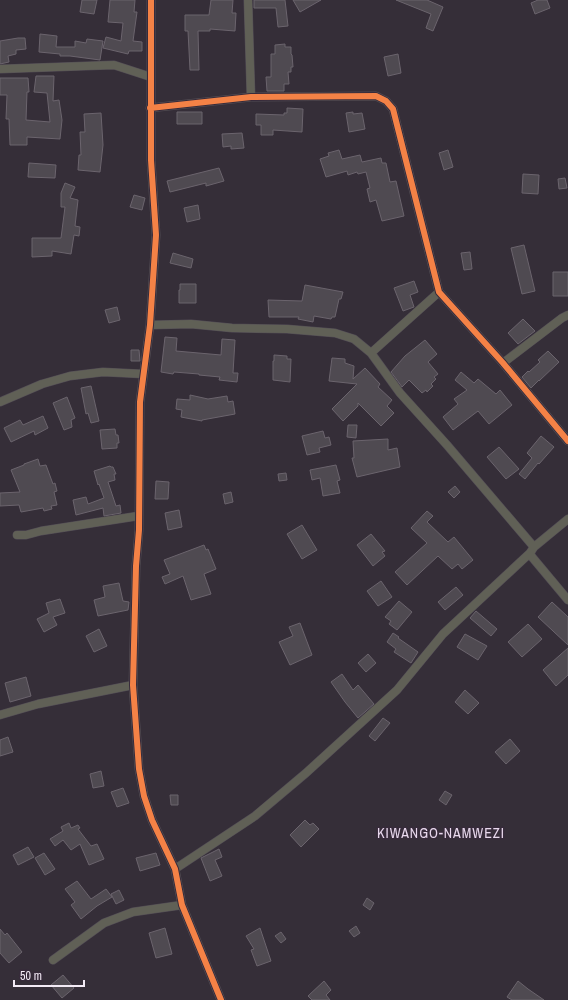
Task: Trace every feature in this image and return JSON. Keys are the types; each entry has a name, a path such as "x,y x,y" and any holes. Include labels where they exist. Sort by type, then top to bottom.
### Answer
{"street":[{"path":"151,0 150,160 156,235 150,325 140,402 139,530 136,566 133,685 139,768 144,796 152,820 175,869 182,905 220,1000"},
{"path":"248,0 251,97"},
{"path":"0,70 114,65 151,77"},
{"path":"150,108 251,97 376,96 382,98 393,109 439,292 503,363 568,441"},
{"path":"371,353 439,292"},
{"path":"503,363 568,315"},
{"path":"150,325 191,324 232,328 286,329 335,333 354,339 371,353 400,393 447,445 532,550 532,558 568,600"},
{"path":"0,402 42,384 70,376 103,372 143,374"},
{"path":"17,535 26,535 40,531 138,516"},
{"path":"175,869 255,816 306,773 397,690 443,634 532,550 568,519"},
{"path":"0,715 38,704 133,685"},
{"path":"53,960 104,923 133,912 182,905"}],"building":[{"path":"82,0 97,0 94,14 80,12"},
{"path":"110,0 135,0 134,12 137,12 133,41 142,42 142,51 129,51 128,54 103,48 106,37 121,41 123,23 108,22"},
{"path":"211,0 233,0 232,13 236,13 235,31 210,29 210,31 198,31 199,70 190,70 188,31 185,31 185,15 209,15"},
{"path":"254,0 285,0 288,26 278,27 276,8 254,8"},
{"path":"293,0 321,0 300,12"},
{"path":"396,0 427,0 443,7 433,31 426,28 431,14"},
{"path":"538,0 547,0 550,8 535,14 531,3"},
{"path":"40,34 57,36 56,47 75,47 75,41 86,43 87,39 103,41 100,60 60,56 60,54 39,52"},
{"path":"25,38 26,49 16,50 16,54 8,56 9,62 0,64 0,41"},
{"path":"285,44 285,47 291,47 292,55 293,67 291,67 291,72 288,72 289,84 284,84 284,91 267,91 266,77 271,77 271,54 275,54 275,45"},
{"path":"398,54 401,73 388,76 384,57"},
{"path":"36,76 54,76 53,101 59,100 62,120 60,139 27,137 27,145 10,145 9,119 6,119 7,95 0,95 0,78 28,78 29,92 27,92 26,120 50,122 47,93 34,92"},
{"path":"287,108 303,109 302,132 273,130 273,135 261,135 261,125 256,125 256,114 284,115 284,113 287,113"},
{"path":"177,112 202,112 202,124 177,124"},
{"path":"353,112 353,114 362,113 365,129 349,132 346,113"},
{"path":"101,113 103,145 100,172 78,170 79,155 81,155 80,132 85,132 84,114"},
{"path":"242,133 244,148 231,149 231,146 223,147 222,134"},
{"path":"339,150 342,159 360,155 362,162 381,158 382,163 386,163 390,182 396,181 404,216 382,221 376,200 370,202 367,189 370,188 366,172 358,174 357,172 348,175 347,171 326,177 320,159 329,156 328,153"},
{"path":"448,150 453,167 444,170 439,153"},
{"path":"29,163 56,165 55,178 28,177"},
{"path":"219,168 224,181 206,186 206,183 170,192 167,181"},
{"path":"523,174 539,175 538,194 522,193"},
{"path":"565,178 567,188 559,189 558,179"},
{"path":"65,183 75,187 70,198 78,200 75,226 80,227 79,236 74,235 71,254 52,251 52,256 32,257 32,238 61,238 65,207 61,207 61,193"},
{"path":"134,195 145,198 142,210 130,207"},
{"path":"198,205 200,219 187,222 184,208"},
{"path":"524,245 535,291 522,294 511,248"},
{"path":"470,252 472,269 464,270 461,253"},
{"path":"173,253 193,259 191,268 170,263"},
{"path":"553,272 568,272 568,296 553,296"},
{"path":"414,281 418,292 410,295 414,307 403,311 394,288"},
{"path":"180,284 196,284 196,303 179,303"},
{"path":"305,285 343,292 341,299 339,299 335,317 332,317 331,319 314,316 313,322 298,319 299,317 269,317 268,300 302,301"},
{"path":"117,307 120,320 109,323 105,310"},
{"path":"523,319 535,331 518,344 508,333"},
{"path":"165,337 177,338 176,351 221,355 222,339 235,340 233,373 238,373 237,382 219,380 220,377 199,374 174,372 173,374 161,372"},
{"path":"425,340 437,354 428,362 438,374 434,377 436,379 431,384 433,386 427,392 426,390 422,393 409,380 402,387 391,372 405,356"},
{"path":"131,350 139,350 140,361 131,361"},
{"path":"548,351 559,362 531,388 522,377 540,362 538,360"},
{"path":"274,355 287,356 287,359 291,359 290,382 273,380"},
{"path":"332,358 345,359 345,363 354,366 353,379 365,368 380,384 378,387 392,400 387,406 394,413 381,426 358,403 358,406 343,421 332,409 357,384 329,381"},
{"path":"461,372 474,383 478,379 496,394 500,390 512,405 489,424 478,411 453,430 443,417 458,404 454,399 467,390 455,380"},
{"path":"91,386 99,421 91,423 88,413 86,414 81,388"},
{"path":"190,395 208,399 227,396 228,402 233,401 235,414 202,421 181,417 182,410 176,409 177,399 190,400"},
{"path":"67,397 75,418 71,420 72,427 64,430 53,403"},
{"path":"43,416 48,428 35,435 34,431 11,442 4,428 20,420 23,425"},
{"path":"348,425 357,425 356,438 347,437"},
{"path":"115,429 116,435 118,435 119,443 117,443 117,448 102,449 100,430"},
{"path":"323,431 325,438 329,437 331,445 319,448 320,452 307,455 302,436"},
{"path":"541,436 554,447 525,479 519,474 532,458 527,453"},
{"path":"388,439 388,450 397,448 400,467 357,477 352,458 354,458 353,441"},
{"path":"499,447 519,469 506,479 487,457"},
{"path":"38,459 40,466 46,465 53,484 55,483 57,491 54,492 57,505 51,506 52,509 44,511 43,508 21,512 19,505 0,506 0,493 20,492 11,470"},
{"path":"336,465 340,480 337,481 340,493 323,496 320,478 312,480 310,470"},
{"path":"110,466 113,467 116,474 114,474 115,480 108,482 116,506 120,505 121,513 104,516 103,508 76,515 73,500 86,497 88,504 104,498 94,471"},
{"path":"286,473 287,480 279,481 278,474"},
{"path":"156,481 169,482 168,499 155,499"},
{"path":"455,486 460,492 454,498 448,492"},
{"path":"231,492 233,502 225,504 223,494"},
{"path":"179,510 182,527 168,530 165,513"},
{"path":"427,511 433,516 427,522 448,542 454,537 473,560 462,569 458,564 452,569 438,556 407,585 395,572 427,543 411,528"},
{"path":"302,525 317,550 302,559 287,534"},
{"path":"371,534 385,551 382,552 385,556 373,566 357,545"},
{"path":"204,545 206,550 208,549 216,569 204,574 211,594 191,600 183,576 165,584 162,577 170,574 164,560"},
{"path":"381,581 392,597 378,606 367,591"},
{"path":"119,583 123,601 129,602 128,610 98,616 94,600 105,597 103,586"},
{"path":"456,587 463,595 445,610 438,602"},
{"path":"60,599 65,613 53,617 57,625 44,632 37,619 49,613 46,603"},
{"path":"399,601 412,612 397,630 389,624 391,621 385,617"},
{"path":"552,602 568,617 568,645 538,617"},
{"path":"476,611 497,629 491,636 470,618"},
{"path":"300,623 312,655 290,665 279,642 293,636 289,627"},
{"path":"528,624 542,639 522,657 508,642"},
{"path":"99,629 107,646 94,652 86,636"},
{"path":"393,633 418,652 411,663 394,652 396,649 387,642"},
{"path":"465,634 487,646 478,660 457,647"},
{"path":"568,648 568,675 556,686 543,670"},
{"path":"368,654 376,663 366,672 358,663"},
{"path":"342,674 353,690 358,685 374,704 358,718 331,682"},
{"path":"26,677 31,696 10,702 5,683"},
{"path":"465,690 479,703 468,714 455,702"},
{"path":"383,718 390,723 375,741 369,736"},
{"path":"8,737 13,752 0,756 0,740"},
{"path":"510,739 520,751 506,764 495,752"},
{"path":"101,771 104,786 93,788 90,774"},
{"path":"123,788 129,803 117,807 111,792"},
{"path":"445,791 452,795 446,805 439,800"},
{"path":"170,795 178,795 178,805 171,805"},
{"path":"305,820 310,825 313,823 319,829 301,847 290,835"},
{"path":"69,823 71,828 78,825 80,828 78,829 91,846 97,844 104,859 89,865 80,844 71,850 63,840 55,846 50,839 63,831 61,827"},
{"path":"28,847 34,857 18,865 13,855"},
{"path":"219,849 222,857 215,860 222,876 210,881 201,858"},
{"path":"44,853 55,869 45,875 35,858"},
{"path":"156,853 160,865 140,871 136,858"},
{"path":"77,881 91,899 106,889 112,897 97,906 81,919 71,905 75,902 65,889"},
{"path":"119,890 124,900 116,904 111,894"},
{"path":"367,898 374,903 370,910 363,905"},
{"path":"356,926 360,933 354,937 349,931"},
{"path":"165,928 172,954 156,958 149,933"},
{"path":"260,928 271,961 257,966 251,950 254,949 246,936"},
{"path":"0,929 5,935 7,933 22,952 9,963 0,953"},
{"path":"281,932 286,939 281,943 275,936"},
{"path":"63,975 74,988 62,998 51,985"},
{"path":"324,981 331,990 326,995 330,1000 312,1000 308,996"},
{"path":"518,981 544,1000 512,1000 507,997"}],"cycle path":[{"path":"151,0 151,160 156,235 150,325 140,402 139,530 136,566 133,685 139,769 144,796 152,820 175,869 182,905 221,1000"},
{"path":"150,108 251,97 376,96 386,101 393,109 439,292 503,363 568,441"}],"district":[{"name":"KIWANGO-NAMWEZI","path":"441,833"}]}
